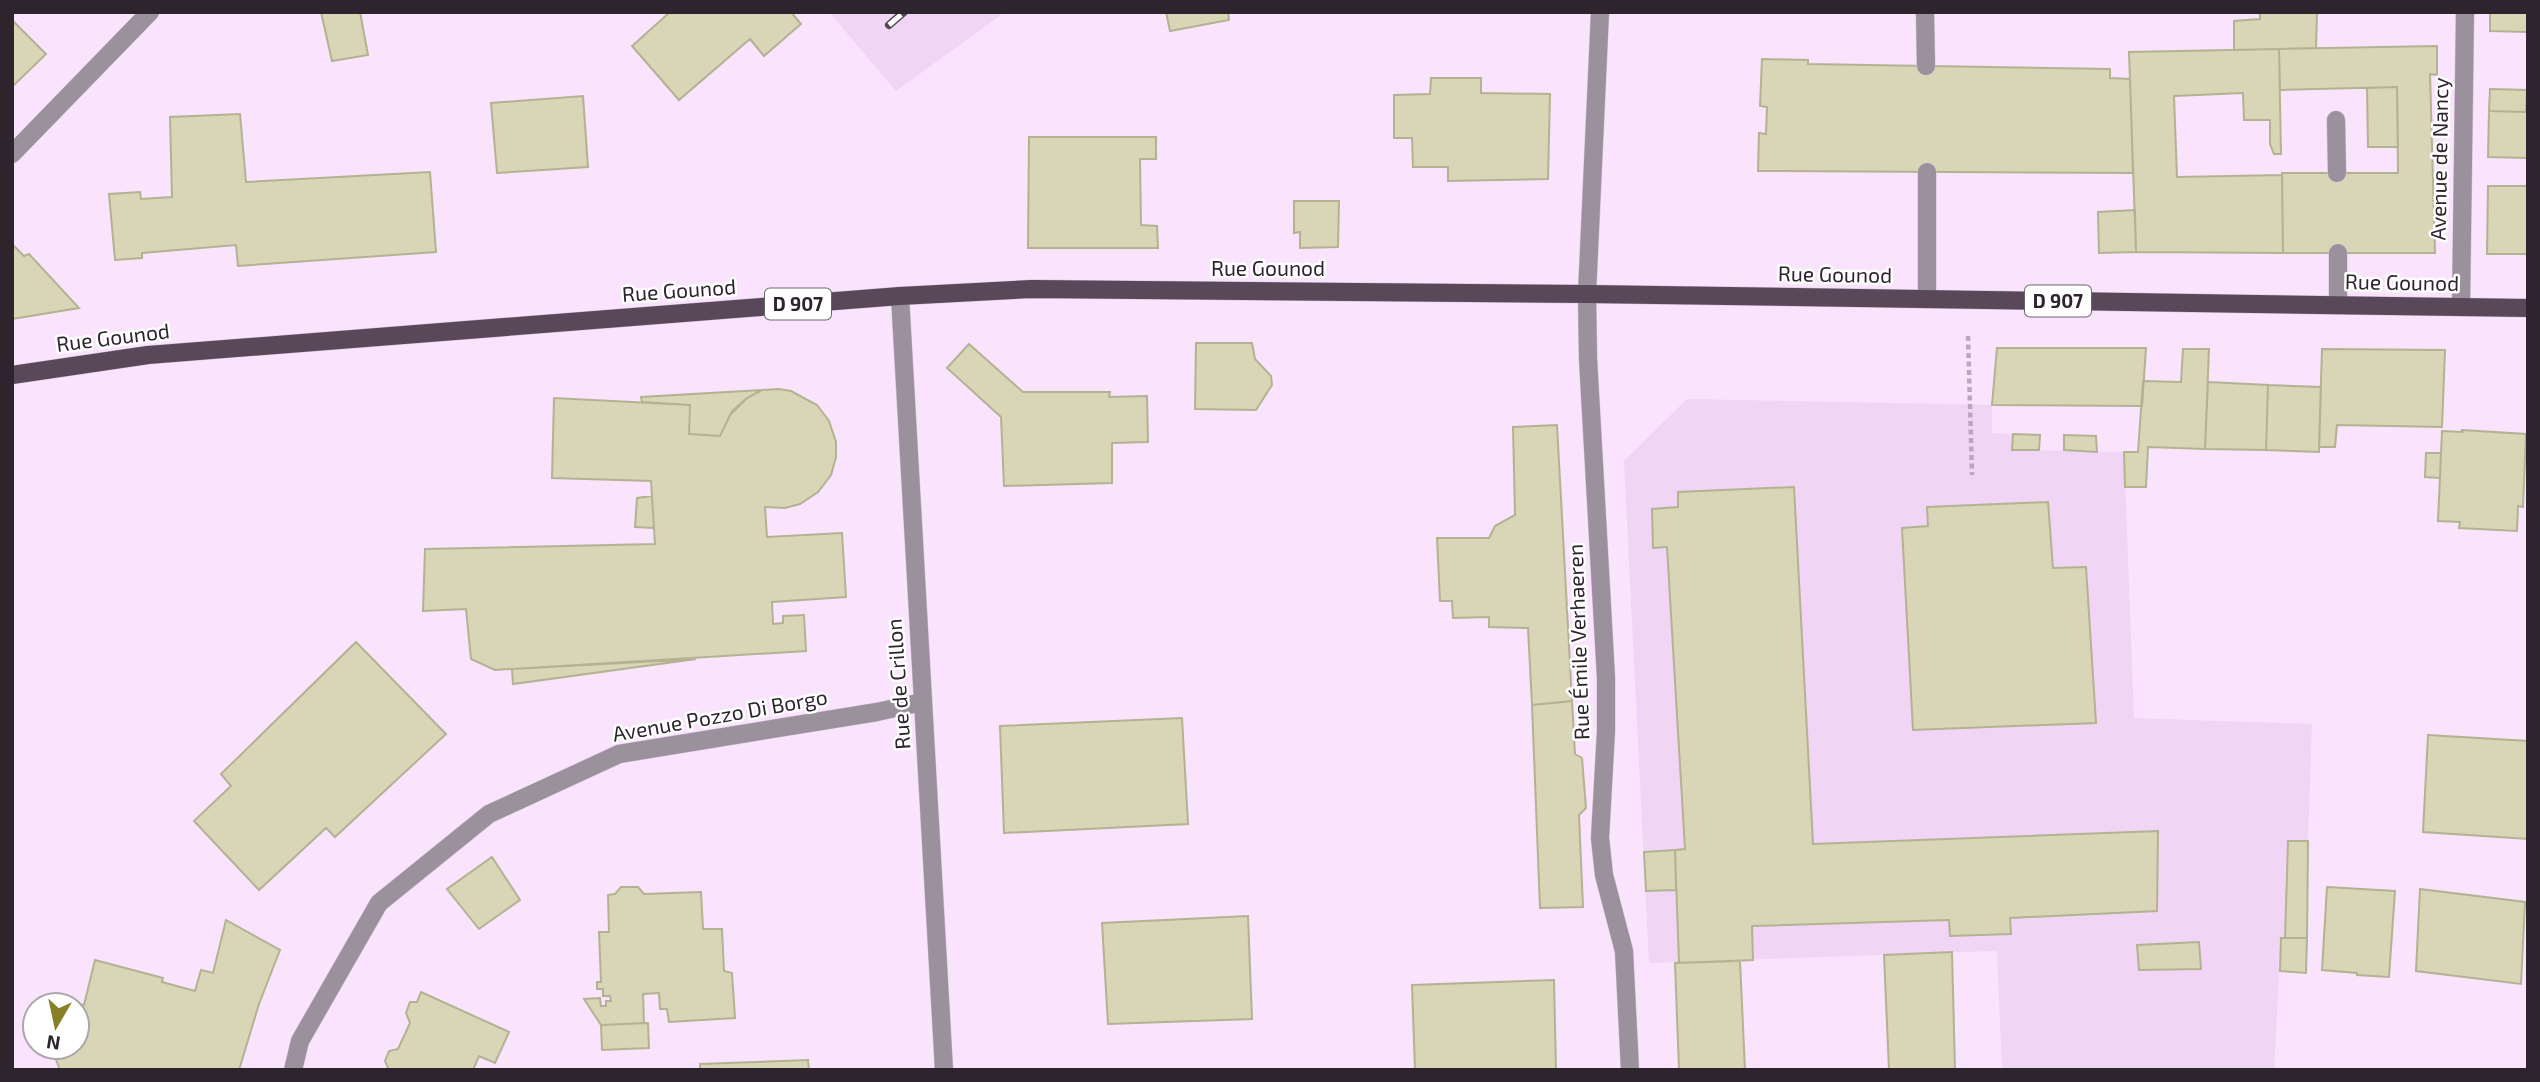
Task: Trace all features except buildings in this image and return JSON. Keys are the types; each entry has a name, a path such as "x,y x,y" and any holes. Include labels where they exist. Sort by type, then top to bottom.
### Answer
{"main road":[{"name":"Rue Gounod","path":"12,375 148,355 900,296 1032,289 2528,307"}],"street":[{"path":"12,154 150,12"},
{"name":"Rue Émile Verhaeren","path":"1600,12 1587,294 1588,358 1606,678 1600,838 1604,875 1623,951 1630,1070"},
{"path":"1926,12 1926,66"},
{"name":"Avenue de Nancy","path":"2460,307 2465,12"},
{"path":"2336,120 2337,173"},
{"path":"1927,172 1927,299"},
{"path":"2338,253 2338,305"},
{"name":"Rue de Crillon","path":"900,296 944,1070"},
{"name":"Avenue Pozzo Di Borgo","path":"293,1070 299,1041 379,903 489,814 619,754 877,712 922,702"}],"path":[{"path":"1967,300 1972,475"}],"shaded area":[{"path":"829,12 1005,12 896,91"},
{"path":"1687,399 1992,405 1992,433 2013,434 2013,450 2124,452 2134,718 2312,724 2308,841 2288,841 2285,938 2281,939 2274,1070 2002,1070 1997,951 1649,963 1624,461"}],"railway":[{"path":"889,25 904,12"}]}
